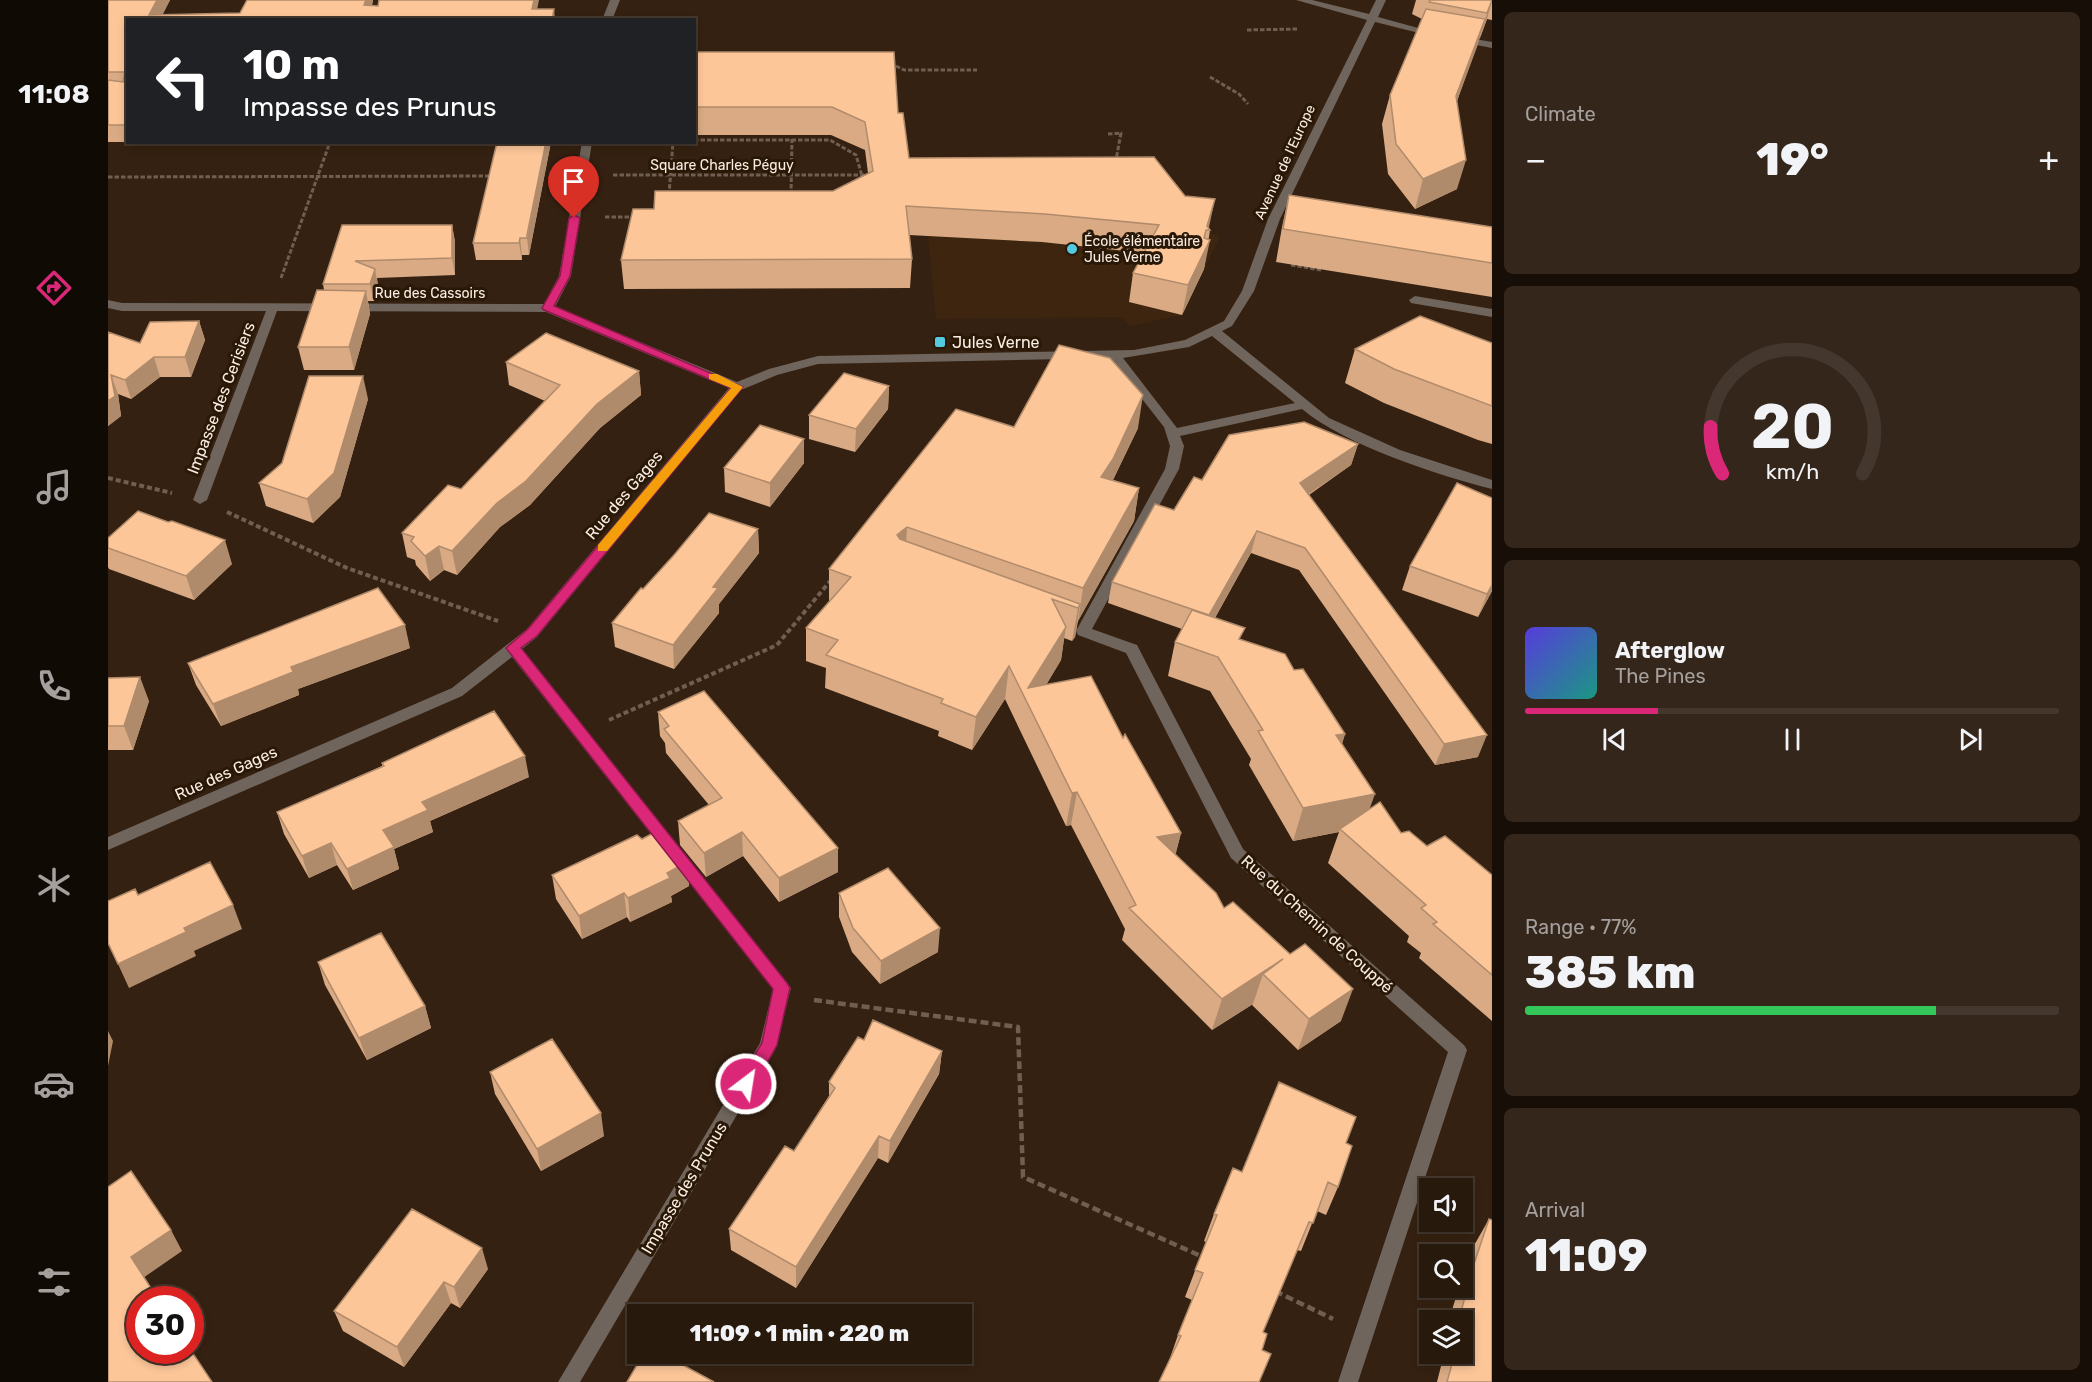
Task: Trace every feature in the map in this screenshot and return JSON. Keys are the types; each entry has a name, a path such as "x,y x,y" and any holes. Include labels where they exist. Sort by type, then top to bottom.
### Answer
{"street":[{"path":"608,18 615,0"},
{"path":"1301,0 1416,31 1492,45"},
{"name":"Avenue de l'Europe","path":"1214,331 1228,323 1238,311 1283,201 1381,0"},
{"path":"548,308 565,276 587,144"},
{"path":"1283,201 1296,203"},
{"path":"1415,300 1492,313"},
{"name":"Rue des Cassoirs","path":"108,304 123,307 548,308 738,387"},
{"name":"Impasse des Cerisiers","path":"200,500 273,308"},
{"path":"1214,331 1324,421 1395,453 1492,485"},
{"name":"Rue des Gages","path":"108,844 457,692 532,633 738,387 773,372 818,360 1134,354 1190,343 1214,331"},
{"path":"1113,354 1170,426 1173,433 1305,405"},
{"name":"Rue du Chemin de Couppé","path":"1173,433 1177,446 1172,470 1077,629 1132,649 1237,853 1458,1050 1348,1382"},
{"path":"513,648 782,988 780,995"},
{"name":"Impasse des Prunus","path":"568,1382 769,1045 780,995"}],"path":[{"path":"1247,30 1305,29"},
{"path":"896,66 904,69 977,70"},
{"path":"1210,77 1239,94 1248,104"},
{"path":"1108,134 1121,133 1115,163"},
{"path":"790,205 792,139"},
{"name":"Square Charles Péguy","path":"696,140 830,140 856,155 862,175 862,186"},
{"path":"273,308 287,258 329,144"},
{"path":"669,196 674,144"},
{"name":"Square Charles Péguy","path":"582,175 874,175"},
{"path":"108,177 501,176"},
{"path":"574,218 644,217"},
{"path":"108,478 200,500 347,568 532,633"},
{"path":"580,733 777,645 833,578"},
{"path":"780,995 1018,1027 1023,1177 1209,1260"},
{"path":"1268,1288 1364,1334"}],"shaded area":[{"name":"École élémentaire Jules Verne","path":"923,186 1205,231 1220,237 1182,315 1130,326 1122,317 936,319"}],"building":[{"path":"108,0 157,0 149,15 240,13 247,0 366,0 364,5 378,6 379,0 534,0 532,9 554,9 552,18 126,18 126,125 108,125 108,80 123,82 125,72 108,72"},
{"path":"1430,0 1492,0 1487,13 1429,2"},
{"path":"1426,9 1485,19 1456,96 1466,160 1423,179 1396,144 1390,95"},
{"path":"696,52 894,52 898,113 903,113 909,158 1154,157 1185,196 1215,199 1207,226 1210,230 1206,230 1204,238 1210,240 1188,285 1133,273 1159,225 1045,214 906,206 912,259 621,260 633,209 654,209 655,191 833,191 873,171 865,122 832,107 696,107"},
{"path":"497,144 546,144 527,238 520,238 519,243 473,243"},
{"path":"1289,195 1492,227 1492,263 1283,229"},
{"path":"342,225 452,225 452,258 355,261 375,269 370,284 323,284"},
{"path":"317,290 366,291 349,347 298,347"},
{"path":"1420,316 1492,343 1492,406 1394,369 1355,349"},
{"path":"199,321 185,357 154,357 125,380 111,375 115,396 108,401 108,332 140,343 150,322"},
{"path":"546,333 639,371 597,404 526,481 497,503 452,551 439,546 425,556 411,541 414,537 402,533 448,485 461,489 560,385 506,362"},
{"path":"1059,345 1110,358 1143,395 1113,459 1101,477 1139,488 1083,588 907,527 897,535 900,539 1080,604 1078,608 1052,599 1066,627 1028,688 1091,676 1123,738 1125,734 1181,833 1157,837 1216,893 1224,908 1233,902 1290,954 1305,944 1353,989 1309,1019 1263,974 1283,959 1222,999 1129,908 1136,905 1077,792 1072,793 1009,666 976,717 941,703 943,699 826,655 838,640 806,628 851,577 829,569 956,409 1014,427"},
{"path":"844,373 889,386 856,429 809,415"},
{"path":"309,376 363,376 334,473 307,499 259,483 282,463"},
{"path":"1304,422 1358,444 1300,483 1487,735 1444,744 1305,548 1257,531 1209,615 1112,582 1155,504 1174,510 1194,477 1202,480 1229,435"},
{"path":"760,425 804,439 770,483 724,468"},
{"path":"1457,483 1492,498 1492,585 1487,594 1410,566"},
{"path":"138,511 225,540 186,576 108,548 108,538"},
{"path":"709,513 758,529 713,587 718,588 673,645 612,623 641,588 643,589 674,555"},
{"path":"378,588 405,625 291,667 293,672 213,704 188,663"},
{"path":"1192,610 1245,628 1239,639 1285,654 1294,670 1303,669 1345,734 1336,735 1375,794 1303,808 1258,731 1263,730 1218,657 1175,642"},
{"path":"140,677 124,726 108,726 108,678"},
{"path":"704,691 838,848 779,878 742,832 704,853 678,821 722,798 664,729 669,726 658,712"},
{"path":"494,711 525,756 422,802 428,810 383,830 394,847 347,869 331,843 302,856 277,812 384,766 382,763"},
{"path":"1380,802 1401,833 1409,831 1427,846 1445,836 1492,875 1492,975 1433,924 1437,922 1421,908 1426,905 1340,829"},
{"path":"661,829 687,862 667,873 670,878 628,898 624,893 579,916 552,875 637,835 642,839"},
{"path":"210,862 233,905 184,928 186,932 118,964 108,943 108,901 135,889 138,895"},
{"path":"888,868 940,928 881,961 853,928 839,893"},
{"path":"381,933 425,1006 359,1038 318,962"},
{"path":"873,1020 942,1051 890,1141 879,1136 796,1267 729,1229 785,1146 794,1151 835,1088 829,1082 858,1037 864,1040"},
{"path":"552,1039 601,1113 537,1149 490,1072"},
{"path":"1279,1082 1356,1117 1346,1143 1352,1146 1338,1187 1328,1182 1313,1223 1309,1222 1263,1332 1267,1334 1262,1350 1271,1354 1259,1382 1159,1382 1181,1336 1178,1335 1203,1273 1195,1270 1217,1215 1214,1214 1233,1168 1242,1172"},
{"path":"131,1171 171,1230 131,1257 150,1286 126,1286 126,1364 200,1364 212,1382 108,1382 108,1187"},
{"path":"412,1209 482,1248 454,1287 444,1282 397,1347 334,1311"},
{"path":"1489,1219 1492,1220 1492,1382 1447,1382 1452,1364 1473,1364 1473,1310 1462,1310 1465,1298 1473,1298 1473,1267"},
{"path":"638,1364 681,1364 714,1382 627,1382"}],"slow traffic":[{"path":"603,548 738,387 713,377"}],"place":[{"name":"École élémentaire Jules Verne","path":"1072,249"},
{"name":"Jules Verne","path":"940,342"}],"route":[{"path":"574,218 565,276 548,308 738,387 532,633 513,648 782,988 769,1045 746,1084"}]}
